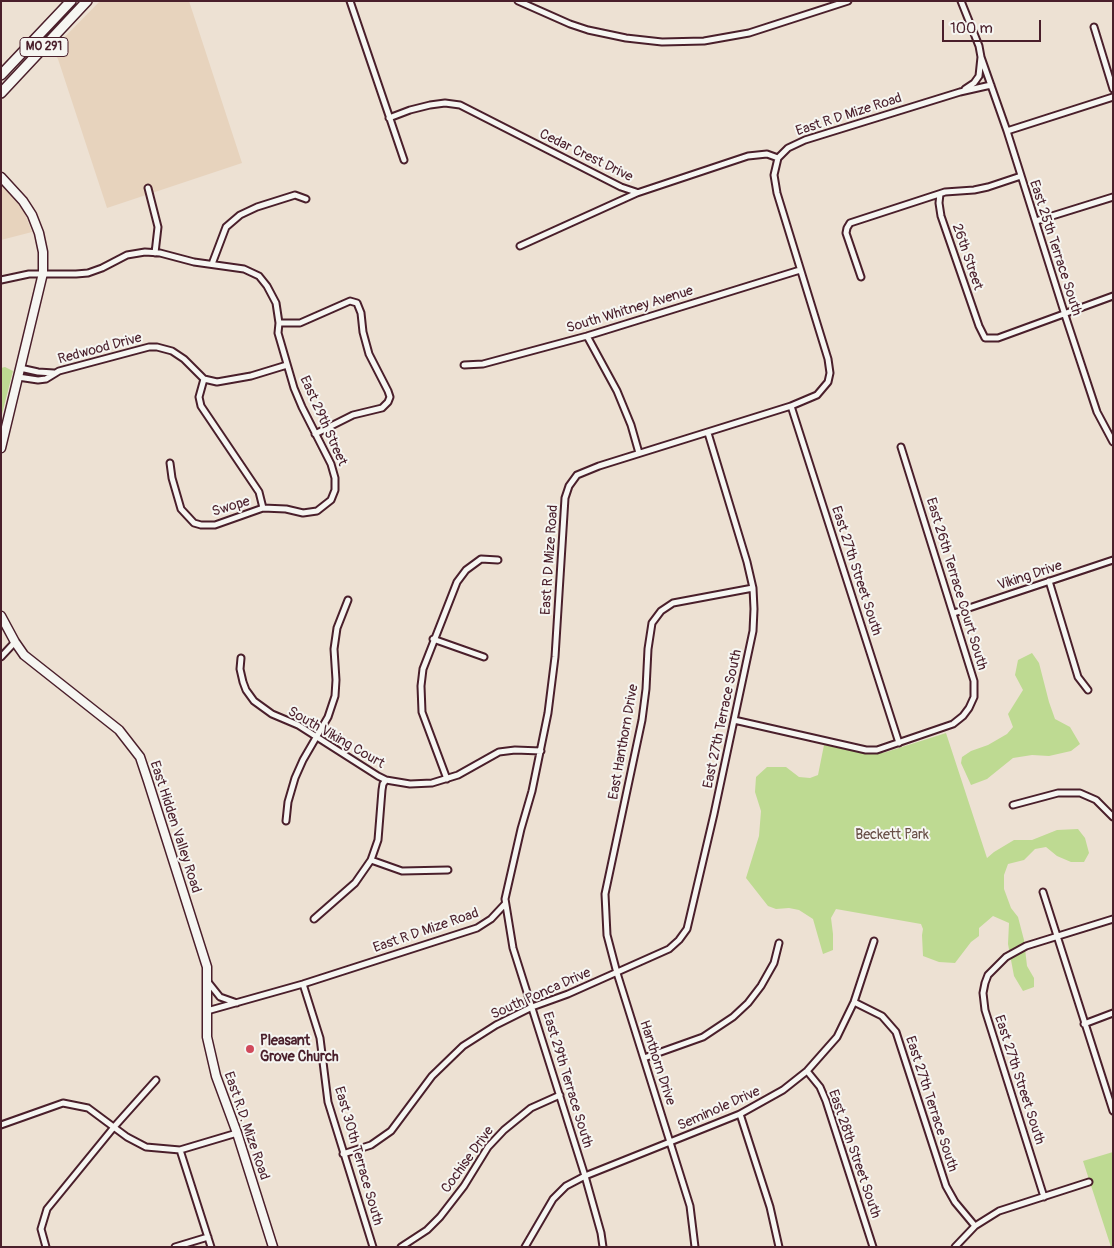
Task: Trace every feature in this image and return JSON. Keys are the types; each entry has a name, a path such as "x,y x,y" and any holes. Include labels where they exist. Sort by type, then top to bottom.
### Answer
{"highway":[{"name":"MO 291","path":"1,75 71,1"},
{"name":"MO 291","path":"1,93 87,1"}],"main road":[{"path":"1,177 32,214 43,252 43,273 1,448"},
{"name":"East Hidden Valley Road","path":"1,616 14,642 24,655 119,730 140,757 205,959 208,982 207,1011"},
{"name":"East R.D. Mize Road","path":"207,1011 207,1037 216,1076 237,1133 273,1247"}],"street":[{"path":"350,1 404,160"},
{"path":"518,1 588,30 626,38 662,42 704,41 749,33 848,1"},
{"path":"961,1 981,57"},
{"path":"1094,27 1113,88"},
{"name":"East 25th Terrace South","path":"981,57 1097,412 1113,442"},
{"name":"East R D Mize Road","path":"960,92 974,83 979,76 981,57"},
{"name":"East R D Mize Road","path":"207,1011 238,1004 477,928 491,919 505,904 541,750 555,657 565,498 569,486 577,475 599,466 791,406 817,395 828,382 830,373 828,359 774,183 778,158 788,148 805,140 960,92 991,85"},
{"path":"1007,132 1113,98"},
{"name":"Cedar Crest Drive","path":"389,118 430,105 445,103 460,105 636,193 748,156 767,154 778,158"},
{"path":"861,277 846,233 850,223 935,194 951,190 974,190 1021,176"},
{"path":"148,188 158,228 155,253"},
{"path":"520,246 636,193"},
{"path":"212,264 226,227 240,215 257,206 295,194 306,199"},
{"name":"26th Street","path":"940,194 941,216 979,326 985,338 998,338 1065,315"},
{"path":"1036,221 1113,196"},
{"path":"1,280 29,274 76,274 88,272 102,268 127,255 145,252 244,269 259,276 276,303 279,323 300,323 350,301 357,303 370,354 390,397 382,408 352,414 316,434"},
{"name":"South Whitney Avenue","path":"464,365 483,364 587,336 800,270"},
{"path":"1065,315 1113,296"},
{"name":"East 29th Street","path":"279,323 278,333 302,408 331,464 335,478 335,490 331,500"},
{"path":"587,336 617,391 640,453"},
{"name":"Redwood Drive","path":"20,368 54,373 131,350 157,347 172,351 184,359 204,379"},
{"path":"263,508 259,492 202,406 199,397 204,379 226,382 287,365"},
{"name":"Redwood Drive","path":"18,376 41,380 54,373"},
{"name":"East 27th Street South","path":"791,406 898,743"},
{"name":"East 27th Terrace South","path":"617,973 669,949 687,929 753,631 753,588 708,433"},
{"name":"East 26th Terrace Court South","path":"898,743 953,724 963,716 974,697 974,681 901,447"},
{"name":"Swope","path":"170,463 172,478 181,509 194,523 215,525 263,508 286,509 303,513 317,511 331,500"},
{"path":"447,779 422,712 421,686 423,669 452,593 466,570 480,559 498,560"},
{"name":"Viking Drive","path":"954,613 1113,560"},
{"path":"1049,581 1078,677 1088,690"},
{"name":"East Hanthorn Drive","path":"617,973 608,935 605,894 642,720 652,623 661,611 673,603 753,588"},
{"path":"286,821 288,802 295,778 303,760 328,717 334,696 336,680 334,649 337,628 348,600"},
{"path":"433,640 484,657"},
{"path":"1,657 14,642"},
{"name":"South Viking Court","path":"241,658 240,669 244,686 254,701 272,714 298,725 317,736 386,780 410,784 432,783 447,779 499,752 541,750"},
{"path":"734,720 866,750 877,750 898,743"},
{"path":"314,919 356,883 371,860 378,840 382,790 386,780"},
{"path":"1014,805 1058,793 1080,793 1103,805 1113,817"},
{"path":"371,860 402,871 448,870"},
{"path":"1043,892 1113,1111"},
{"name":"East 29th Terrace South","path":"505,904 513,948 585,1176 601,1233 603,1247"},
{"path":"1057,937 1113,919"},
{"name":"East 27th Street South","path":"1044,1197 985,1010 983,993 985,983 992,971 1006,957 1026,946 1057,937"},
{"name":"Seminole Drive","path":"525,1247 553,1199 566,1186 585,1176 740,1114 783,1090 807,1071 837,1037 854,1002 874,941"},
{"path":"644,1058 703,1038 733,1017 748,1003 761,986 774,963 779,943"},
{"name":"South Ponca Drive","path":"343,1154 371,1145 391,1131 432,1076 463,1046 496,1025 532,1007 617,973"},
{"name":"Hanthorn Drive","path":"617,973 690,1206 694,1247"},
{"path":"208,982 220,997 238,1004"},
{"name":"East 30th Terrace South","path":"303,984 320,1038 328,1102 373,1247"},
{"name":"East 27th Terrace South","path":"854,1002 882,1016 896,1032 946,1186 955,1202 975,1226"},
{"path":"1084,1024 1113,1013"},
{"name":"East 28th Street South","path":"807,1071 820,1087 826,1101 873,1247"},
{"path":"46,1247 41,1229 47,1209 114,1127 156,1080"},
{"name":"Cochise Drive","path":"401,1247 421,1234 440,1217 464,1186 488,1147 504,1130 531,1108 560,1095"},
{"path":"1,1125 63,1103 88,1108 127,1137 146,1147 180,1150 237,1133"},
{"path":"740,1114 770,1207 779,1247"},
{"path":"180,1150 211,1247"},
{"path":"955,1247 975,1226 999,1211 1089,1182"},
{"path":"175,1247 208,1237"}],"shaded area":[{"path":"100,1 189,1 242,163 107,208 58,59 52,50"},
{"path":"1,185 24,211 32,232 1,240"}],"green space":[{"path":"5,367 13,371 2,414 1,368"},
{"path":"1032,653 1039,663 1055,719 1070,727 1080,744 1071,751 1049,756 1032,755 1013,758 987,779 971,785 961,763 962,757 1007,734 1013,727 1008,714 1023,690 1015,675 1018,660"},
{"name":"Beckett Park","path":"946,733 987,858 1014,840 1032,840 1057,830 1078,829 1085,838 1089,853 1084,862 1071,862 1057,856 1046,847 1035,849 1024,860 1008,864 1004,875 1004,889 1011,908 1018,917 1024,940 1027,966 1034,978 1034,987 1023,991 1014,976 1008,944 1009,923 993,916 979,928 979,936 971,942 955,963 939,962 923,956 923,929 921,924 836,909 831,918 833,950 823,954 813,919 799,910 789,908 776,909 768,906 746,878 759,836 761,811 755,792 756,777 767,767 786,767 799,777 810,778 818,775 824,745 883,753"},
{"path":"1113,1152 1113,1247 1111,1247 1083,1161"}],"place":[{"name":"Pleasant Grove Church","path":"250,1049"}]}
